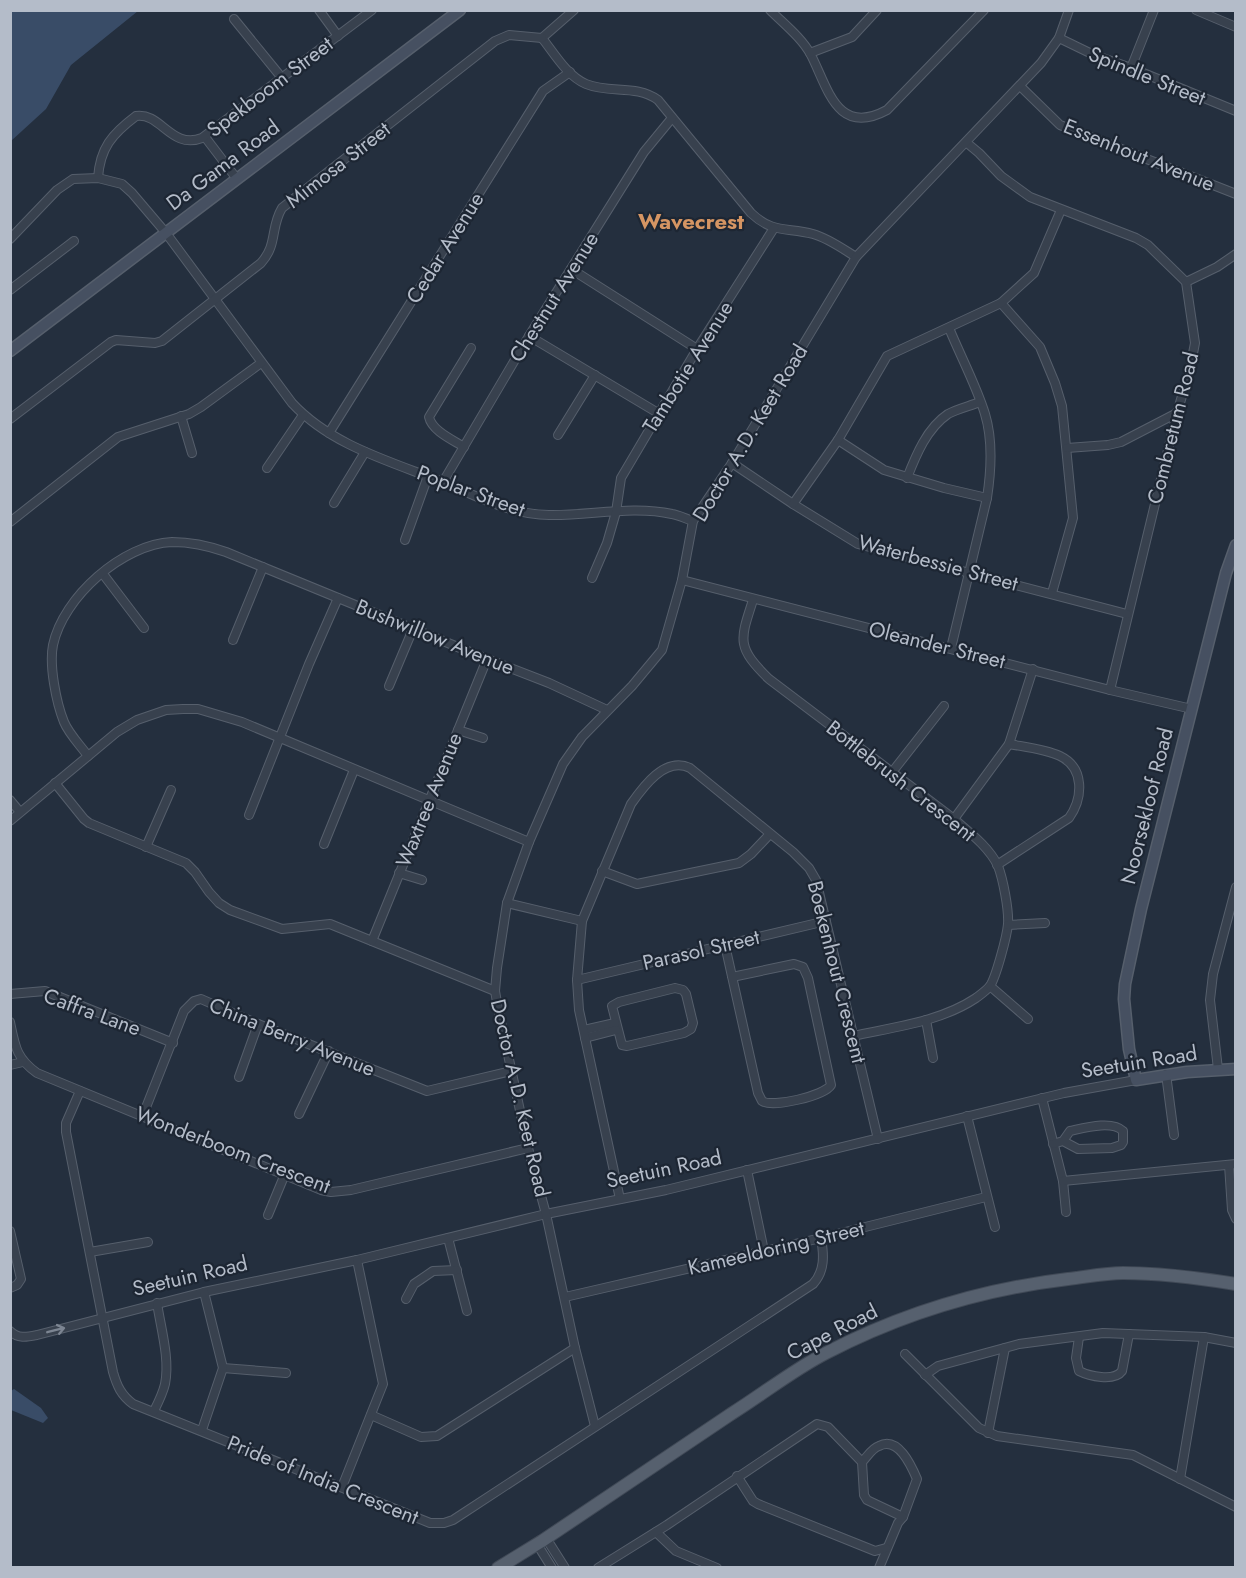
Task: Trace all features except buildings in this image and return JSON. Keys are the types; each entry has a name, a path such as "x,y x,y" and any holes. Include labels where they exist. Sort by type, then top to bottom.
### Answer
{"main road":[{"name":"Cape Road","path":"498,1568 807,1363 873,1330 912,1314 984,1293 1031,1283 1097,1275 1141,1274 1236,1284"}],"street":[{"path":"319,10 338,36"},
{"name":"Spekboom Street","path":"98,178 100,159 105,148 136,116 145,117 186,142 195,141 205,136 372,10"},
{"name":"Da Gama Road","path":"10,351 460,10"},
{"path":"574,10 542,38 570,72 584,83 597,87 632,89 647,93 665,107 762,224 815,234 856,257"},
{"path":"770,10 810,54 825,88 842,111 852,116 871,118 894,104 984,10"},
{"path":"810,54 852,37 877,10"},
{"name":"Doctor A.D. Keet Road","path":"595,1426 575,1348 546,1214 528,1148 495,992 507,903 529,842 563,764 582,737 632,686 662,651 682,580 693,521 732,463 856,257 1041,63 1059,38 1069,10"},
{"path":"1131,68 1154,10"},
{"path":"1196,10 1236,27"},
{"path":"234,20 282,78"},
{"name":"Mimosa Street","path":"10,418 111,342 116,340 158,343 213,298 261,263 270,253 277,216 282,208 495,41 509,35 542,38"},
{"name":"Spindle Street","path":"1059,38 1094,55 1236,111"},
{"name":"Cedar Avenue","path":"329,433 543,91 570,72"},
{"name":"Essenhout Avenue","path":"1020,86 1060,125 1236,194"},
{"name":"Chestnut Avenue","path":"443,482 529,336 644,152 672,118"},
{"path":"205,136 237,179"},
{"path":"966,143 1001,176 1029,197 1136,238 1148,245 1186,282 1217,267 1236,254"},
{"path":"10,239 65,184 82,178 98,178"},
{"name":"Poplar Street","path":"98,178 119,182 126,187 166,233 261,363 303,415 329,433 365,452 476,497 526,513 547,515 616,512 672,514 693,521"},
{"path":"793,504 838,440 887,356 1001,303 1034,273 1061,210"},
{"name":"Tambotie Avenue","path":"616,512 621,478 697,349 774,228"},
{"path":"10,290 74,241"},
{"path":"571,269 697,349"},
{"name":"Combretum Road","path":"1110,690 1195,344 1186,282"},
{"path":"1001,303 1040,347 1062,406 1073,518 1052,593"},
{"path":"949,328 985,414 990,455 990,482 987,498 951,648"},
{"path":"529,336 658,413"},
{"path":"464,447 434,427 429,417 471,348"},
{"path":"10,522 118,436 181,416 201,407 261,363"},
{"path":"558,435 595,375"},
{"path":"907,477 915,456 939,422 950,413 980,402"},
{"path":"1067,447 1121,442 1177,412"},
{"path":"267,468 303,415"},
{"path":"181,416 192,453"},
{"path":"838,440 884,471 987,498"},
{"path":"334,503 365,452"},
{"name":"Waterbessie Street","path":"732,463 858,544 1127,614"},
{"path":"405,540 428,476"},
{"path":"592,578 607,543 616,512"},
{"name":"Bushwillow Avenue","path":"88,756 64,721 52,665 52,646 57,630 73,601 103,574 130,555 171,542 213,548 263,567 549,683 607,711"},
{"name":"Noorsekloof Road","path":"1136,1080 1129,1049 1124,999 1125,984 1141,909 1192,709 1231,575 1236,545"},
{"path":"233,640 263,567"},
{"path":"103,574 144,628"},
{"name":"Oleander Street","path":"682,580 753,600 1192,709"},
{"path":"249,815 338,598"},
{"name":"Bottlebrush Crescent","path":"753,600 742,634 747,656 757,668 954,819 976,838 998,865 1008,925 1000,960 990,986"},
{"path":"389,686 413,629"},
{"name":"Waxtree Avenue","path":"372,940 487,659"},
{"path":"954,819 1009,744 1033,669"},
{"path":"893,771 944,706"},
{"path":"10,821 125,726 136,720 174,709 198,709 220,715 280,739 529,842"},
{"path":"458,730 483,738"},
{"path":"998,865 1069,818 1076,806 1080,787 1078,775 1063,757 1009,744"},
{"name":"Boekenhout Crescent","path":"620,1198 579,1010 576,980 582,921 631,804 642,788 660,771 672,766 685,765 690,768 793,852 813,873 878,1139"},
{"path":"324,844 354,770"},
{"path":"55,783 89,823 191,866 209,892 219,903 230,910 282,930 330,924 495,992"},
{"path":"146,847 171,790"},
{"path":"10,800 20,812"},
{"path":"602,871 633,884 648,883 739,863 770,834"},
{"path":"399,873 422,880"},
{"path":"1218,1070 1210,1000 1213,974 1236,887"},
{"path":"507,903 582,921"},
{"name":"Parasol Street","path":"576,980 826,921"},
{"path":"1008,925 1045,923"},
{"path":"725,945 732,977 762,1101 769,1105 818,1095 829,1088 831,1085 822,1038 808,978 803,967 794,964 732,977"},
{"path":"853,1036 926,1020 955,1009 990,986 1028,1019"},
{"path":"675,988 683,990 686,994 693,1023 689,1031 625,1046 620,1044 616,1027 611,1007 615,1003 675,988"},
{"name":"Caffra Lane","path":"10,994 45,991 173,1042"},
{"name":"China Berry Avenue","path":"143,1115 184,1011 190,1003 197,1000 206,1001 427,1091 511,1071"},
{"path":"926,1020 933,1058"},
{"path":"10,1022 22,1062 10,1065"},
{"path":"239,1077 258,1024"},
{"path":"585,1034 616,1027"},
{"path":"299,1114 329,1051"},
{"name":"Wonderboom Crescent","path":"22,1062 37,1073 321,1190 341,1192 528,1148"},
{"name":"Seetuin Road","path":"10,1331 14,1335 25,1337 157,1303 357,1260 546,1214 747,1170 1042,1098 1166,1074 1236,1070"},
{"path":"1166,1074 1174,1135"},
{"name":"Pride of India Crescent","path":"80,1091 66,1123 66,1132 114,1376 121,1392 133,1404 430,1523 444,1523 453,1520 813,1284 823,1262 821,1238"},
{"path":"1042,1098 1063,1181 1066,1212"},
{"path":"967,1116 995,1227"},
{"path":"1053,1144 1063,1141 1070,1131 1112,1125 1120,1128 1123,1136 1121,1145 1112,1148 1078,1149 1063,1141"},
{"path":"1063,1181 1232,1164 1232,1210 1236,1219"},
{"path":"747,1170 764,1251"},
{"path":"268,1215 285,1174"},
{"name":"Kameeldoring Street","path":"565,1297 986,1197"},
{"path":"10,1231 21,1279 17,1285 10,1288"},
{"path":"448,1238 466,1311"},
{"path":"90,1252 148,1242"},
{"path":"342,1487 381,1390 383,1378 357,1260"},
{"path":"406,1299 406,1289 432,1271 457,1270"},
{"path":"201,1430 222,1368 204,1292"},
{"path":"154,1411 165,1385 166,1372 165,1350 157,1303"},
{"path":"925,1375 938,1366 1019,1344 1103,1333 1204,1337 1236,1343"},
{"path":"1079,1337 1076,1358 1078,1371 1112,1377 1118,1376 1122,1371 1129,1334"},
{"path":"1180,1479 1204,1337"},
{"path":"370,1415 421,1437 437,1436 575,1348"},
{"path":"988,1433 1005,1348"},
{"path":"905,1354 979,1428 988,1433 1133,1455 1236,1507"},
{"path":"222,1368 286,1373"},
{"path":"598,1568 817,1424 828,1427 862,1462 865,1497 872,1503 903,1517"},
{"path":"862,1462 880,1445 894,1445 901,1451 917,1479 903,1517 898,1522 879,1568"},
{"path":"737,1476 753,1501 758,1504 875,1551 886,1548"},
{"path":"656,1532 676,1551 717,1568"},
{"path":"541,1541 552,1568"},
{"path":"541,1541 566,1568"}],"water":[{"path":"11,10 138,11 71,65 46,109 11,141"},
{"path":"14,1389 41,1408 48,1418 43,1423 11,1410 11,1391"}],"district":[{"name":"Wavecrest","path":"691,221"}]}
